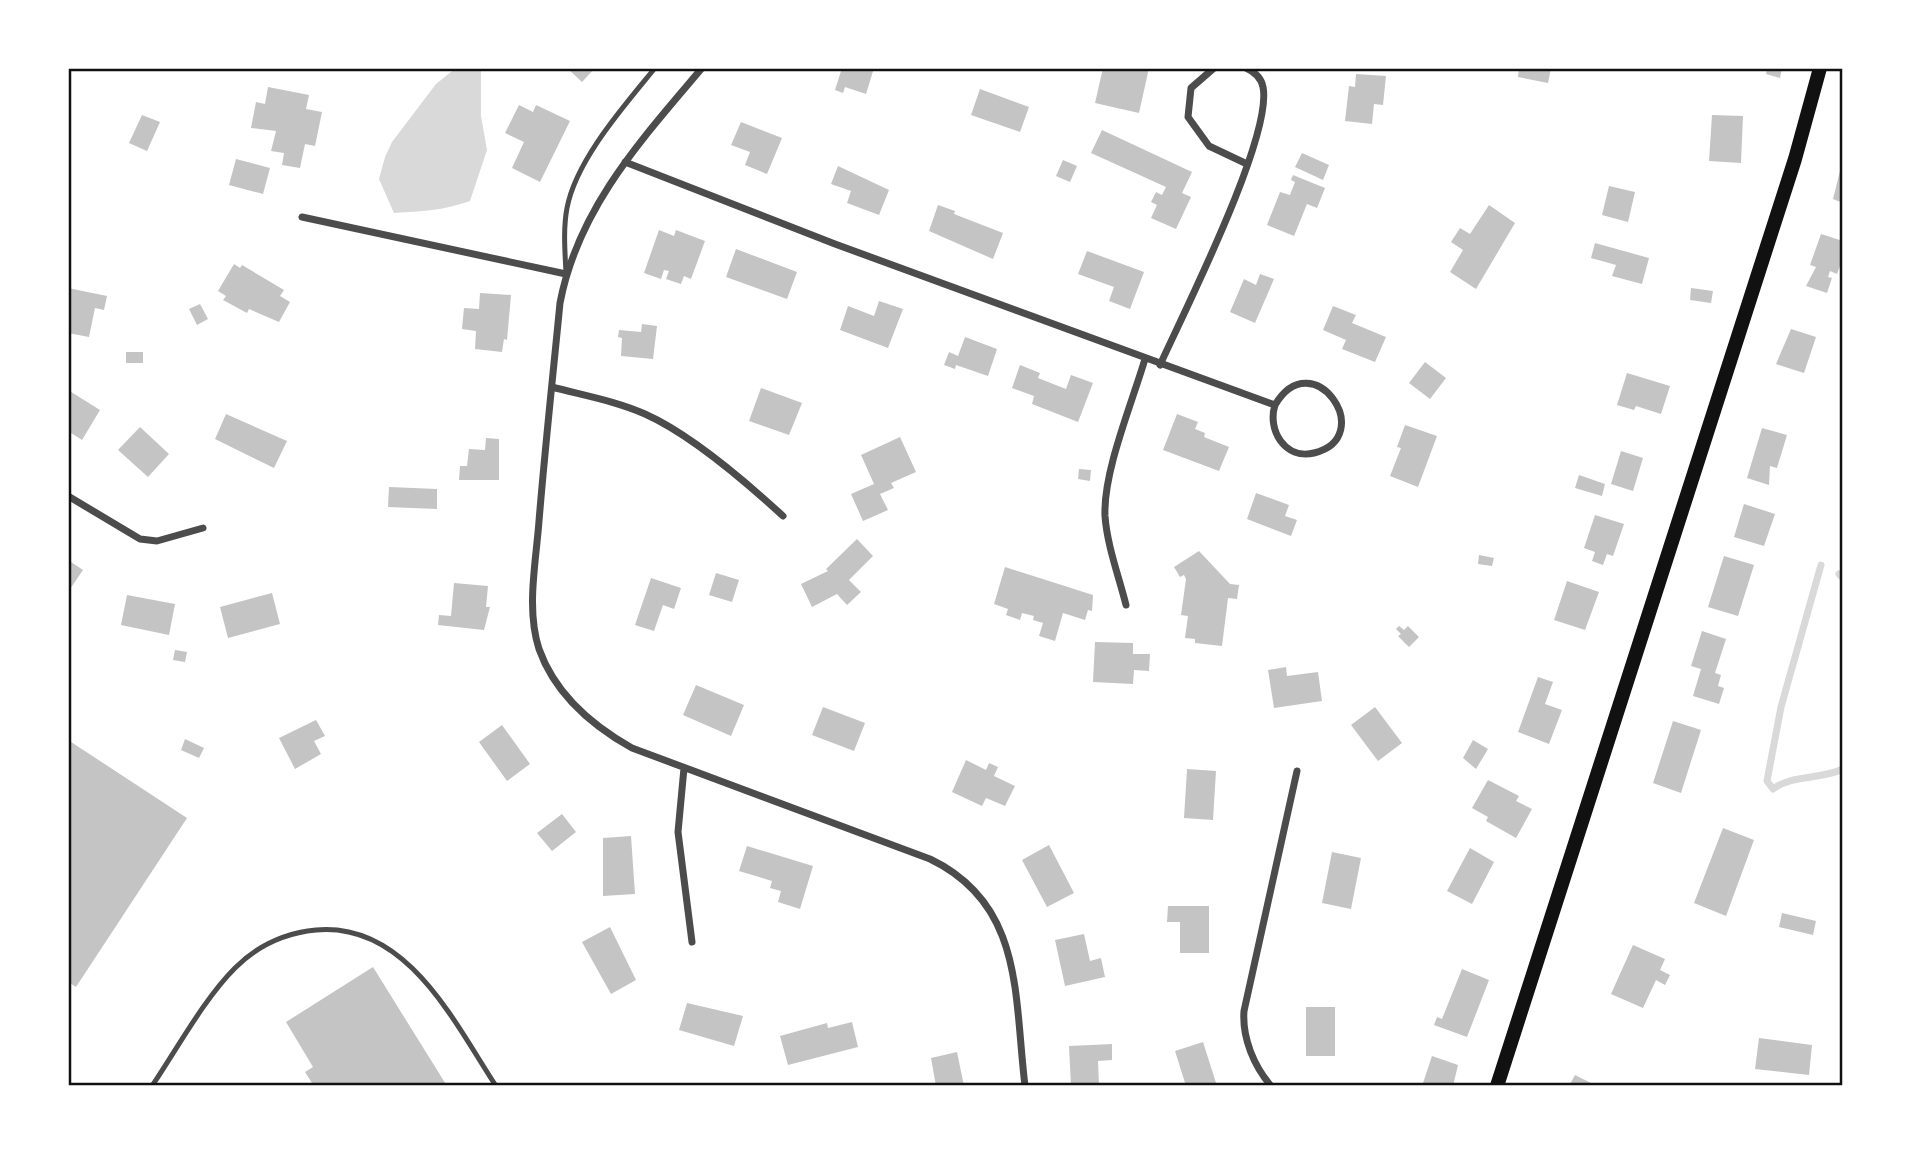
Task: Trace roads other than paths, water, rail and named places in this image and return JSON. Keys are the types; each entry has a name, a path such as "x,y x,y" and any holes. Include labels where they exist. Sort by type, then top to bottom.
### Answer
{"main road":[{"path":"1497,1086 1795,159 1821,68"}],"street":[{"path":"702,68 625,162 587,221 566,274 552,387 534,590 533,621 539,649 559,687 591,721 632,748 930,859 955,871 973,886 993,912 1004,936 1025,1086"},
{"path":"1214,68 1191,88 1188,117 1209,146 1247,164"},
{"path":"1160,365 1247,164 1259,125 1264,89 1254,72 1246,68"},
{"path":"625,162 1160,365 1275,405"},
{"path":"302,217 566,274"},
{"path":"1126,605 1106,526 1105,509 1110,480 1145,359"},
{"path":"1304,385 1321,387 1330,393 1341,411 1338,434 1325,449 1315,453 1294,452 1282,444 1274,430 1275,405 1290,388 1304,385"},
{"path":"552,387 628,408 658,421 754,490 783,516"},
{"path":"68,496 140,539 157,541 203,528"},
{"path":"684,768 678,832 692,942"},
{"path":"1271,1086 1253,1056 1243,1017 1297,771"}],"lane":[{"path":"566,274 565,221 571,193 617,115 655,68"},
{"path":"152,1086 223,983 246,958 291,934 324,929 345,931 375,941 428,983 496,1086"}],"waterway":[{"path":"1821,565 1781,707 1767,781 1773,789 1789,781 1843,769"},
{"path":"1839,574 1843,578"}]}
